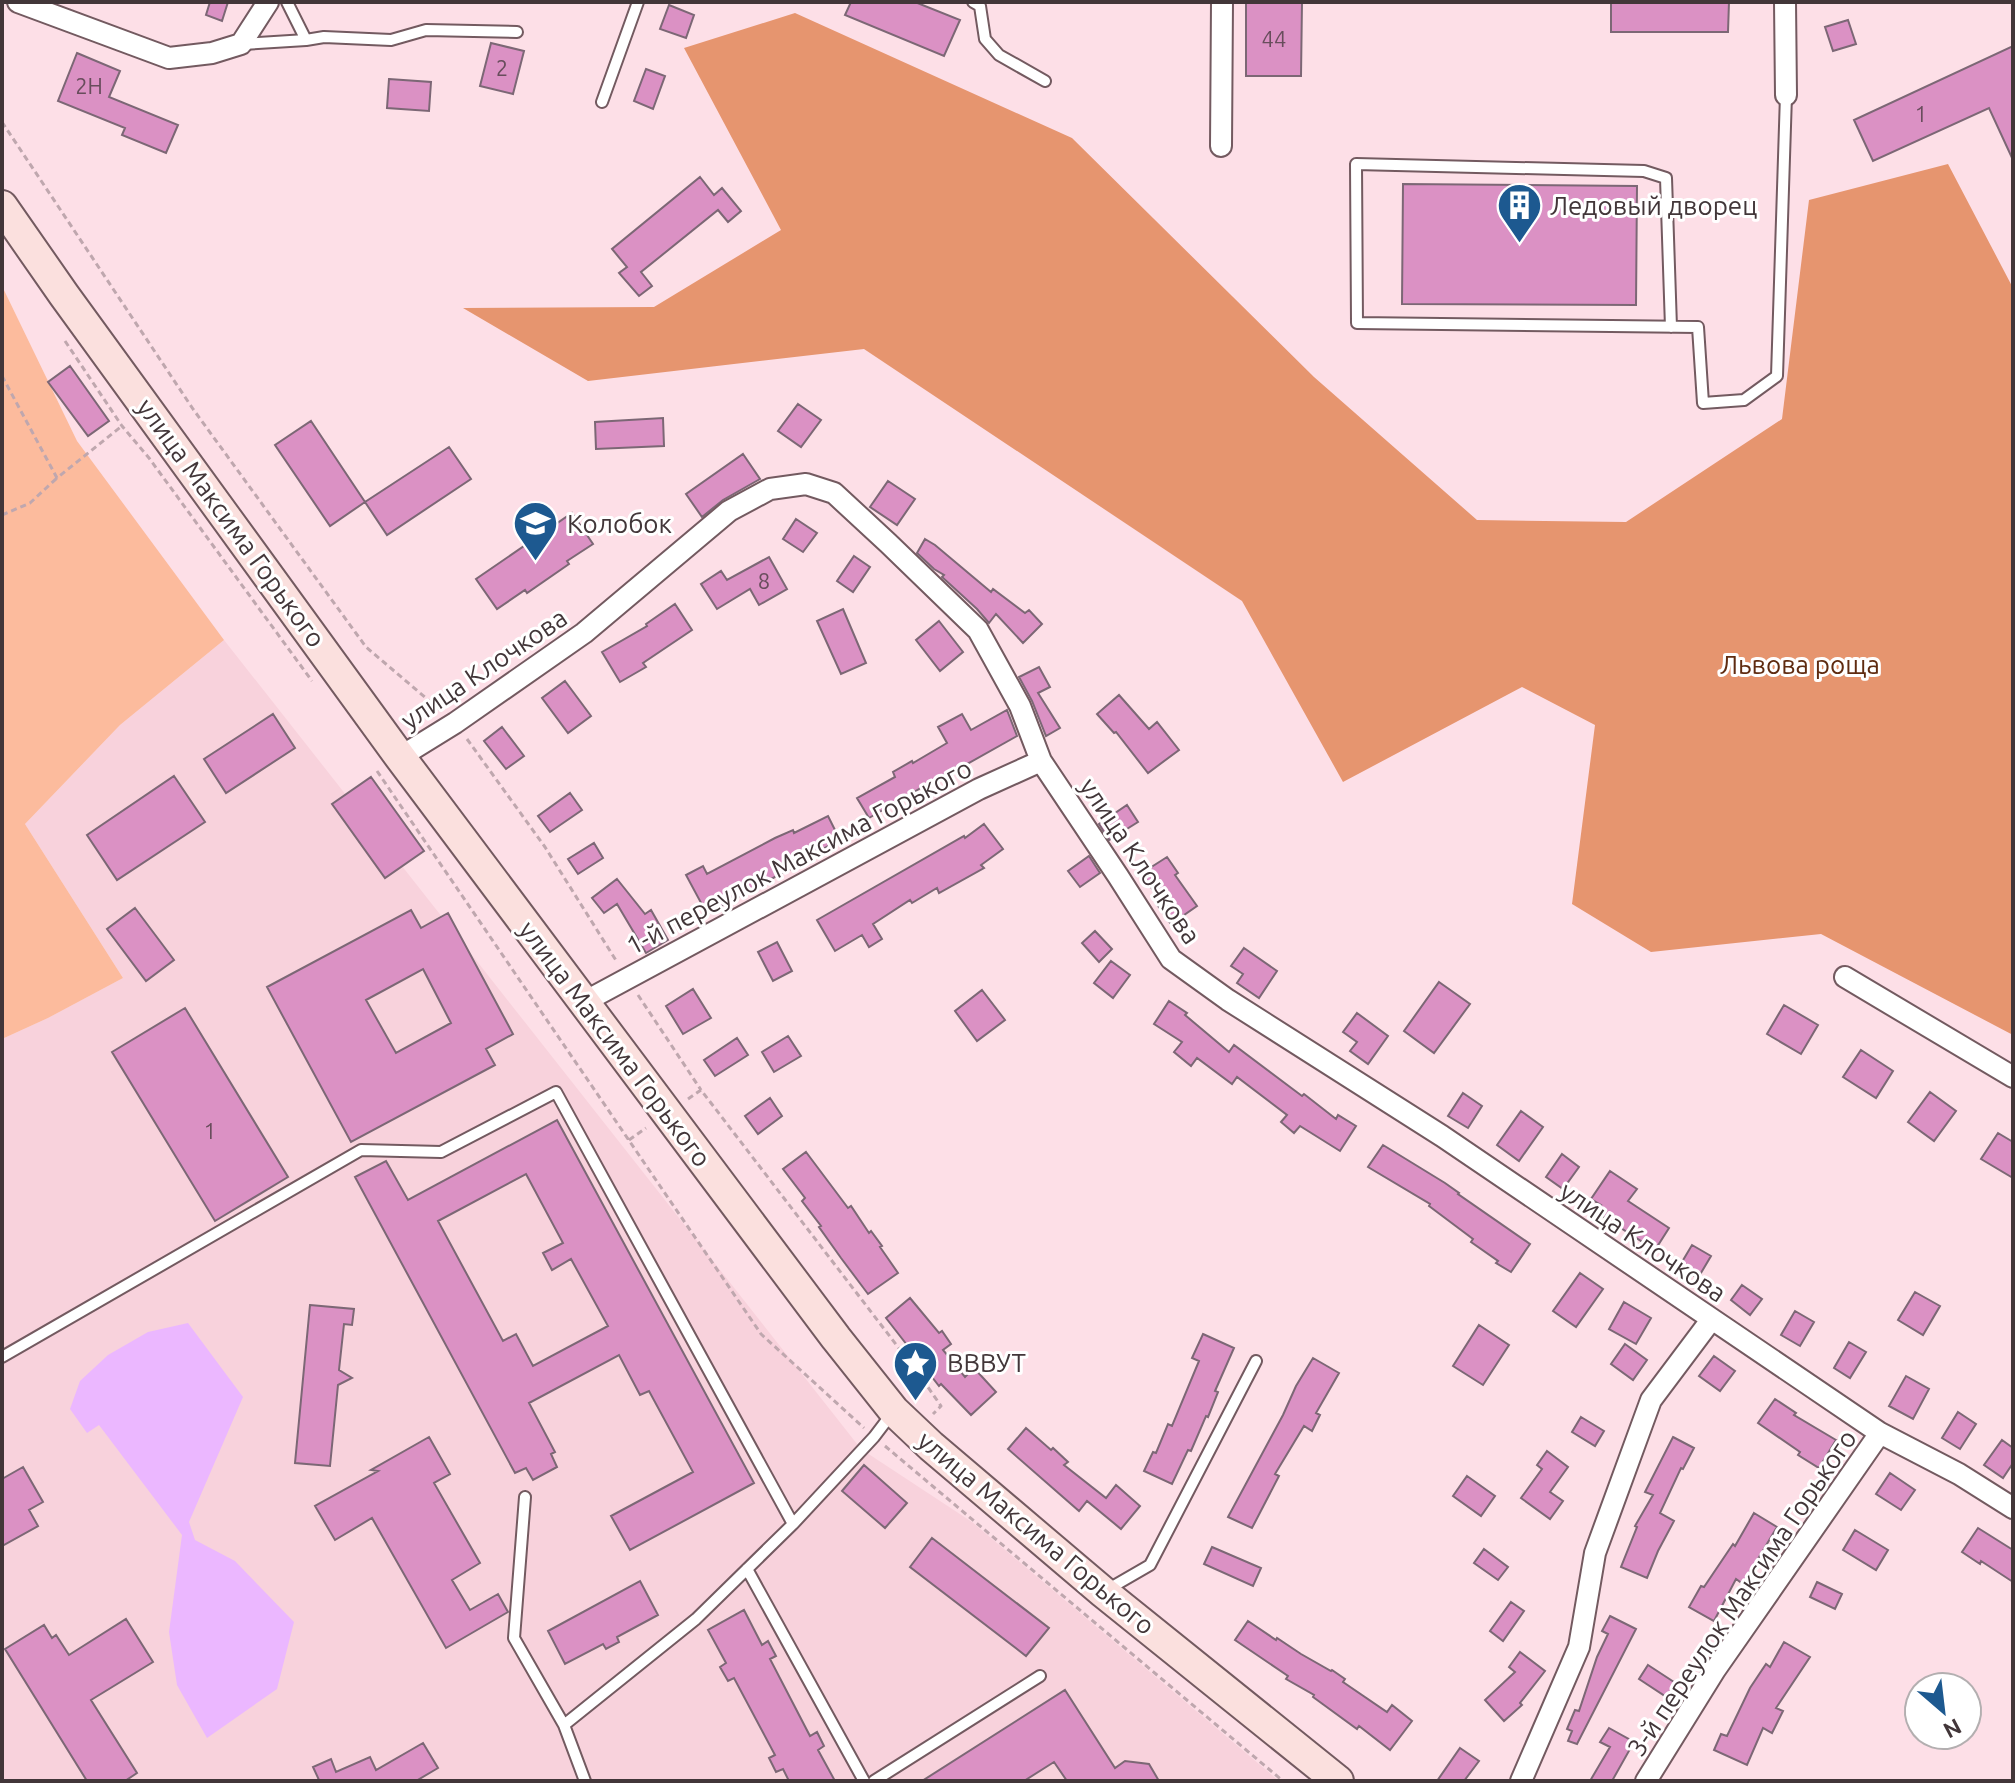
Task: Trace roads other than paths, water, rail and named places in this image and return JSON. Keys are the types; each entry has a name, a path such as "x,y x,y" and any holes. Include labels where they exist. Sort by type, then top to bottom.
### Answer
{"main road":[{"name":"улица Максима Горького","path":"2,206 330,659 389,765 584,1002 894,1411 1103,1592 1338,1781"}],"street":[{"path":"18,2 169,58 212,53 241,44 268,2"},
{"path":"1221,146 1222,2"},
{"path":"1785,2 1786,95"},
{"name":"улица Клочкова","path":"389,765 584,633 729,511 770,489 806,484 834,493 978,630 1020,706 1041,761 1171,959 1228,1000 1442,1136 1880,1433 1959,1474 2013,1508"},
{"name":"1-й переулок Максима Горького","path":"584,1002 979,789 1041,761"},
{"path":"1845,977 2013,1077"},
{"path":"1521,1781 1579,1647 1595,1553 1651,1400 1711,1320"},
{"name":"3-й переулок Максима Горького","path":"1646,1781 1715,1670 1880,1433"}],"lane":[{"path":"287,2 306,40"},
{"path":"602,102 638,2"},
{"path":"973,2 980,6 985,39 999,55 1045,81"},
{"path":"241,44 324,37 391,40 426,30 517,32"},
{"path":"1671,327 1666,178 1644,171 1356,164 1357,323 1671,327 1698,327 1703,403 1744,400 1777,376 1786,95"},
{"path":"2,1357 361,1150 441,1152 556,1092 793,1524"},
{"path":"1103,1592 1150,1565 1256,1361"},
{"path":"564,1725 696,1619 793,1524 874,1437 894,1411"},
{"path":"525,1497 514,1638 564,1725 585,1781"},
{"path":"747,1569 864,1781"},
{"path":"874,1781 1040,1676"}],"place":[{"name":"Ледовый дворец","path":"1519,245"},
{"name":"Колобок","path":"536,563"},
{"name":"ВВВУТ","path":"916,1402"}],"park label":[{"name":"Львова роща","path":"1800,665"}]}
